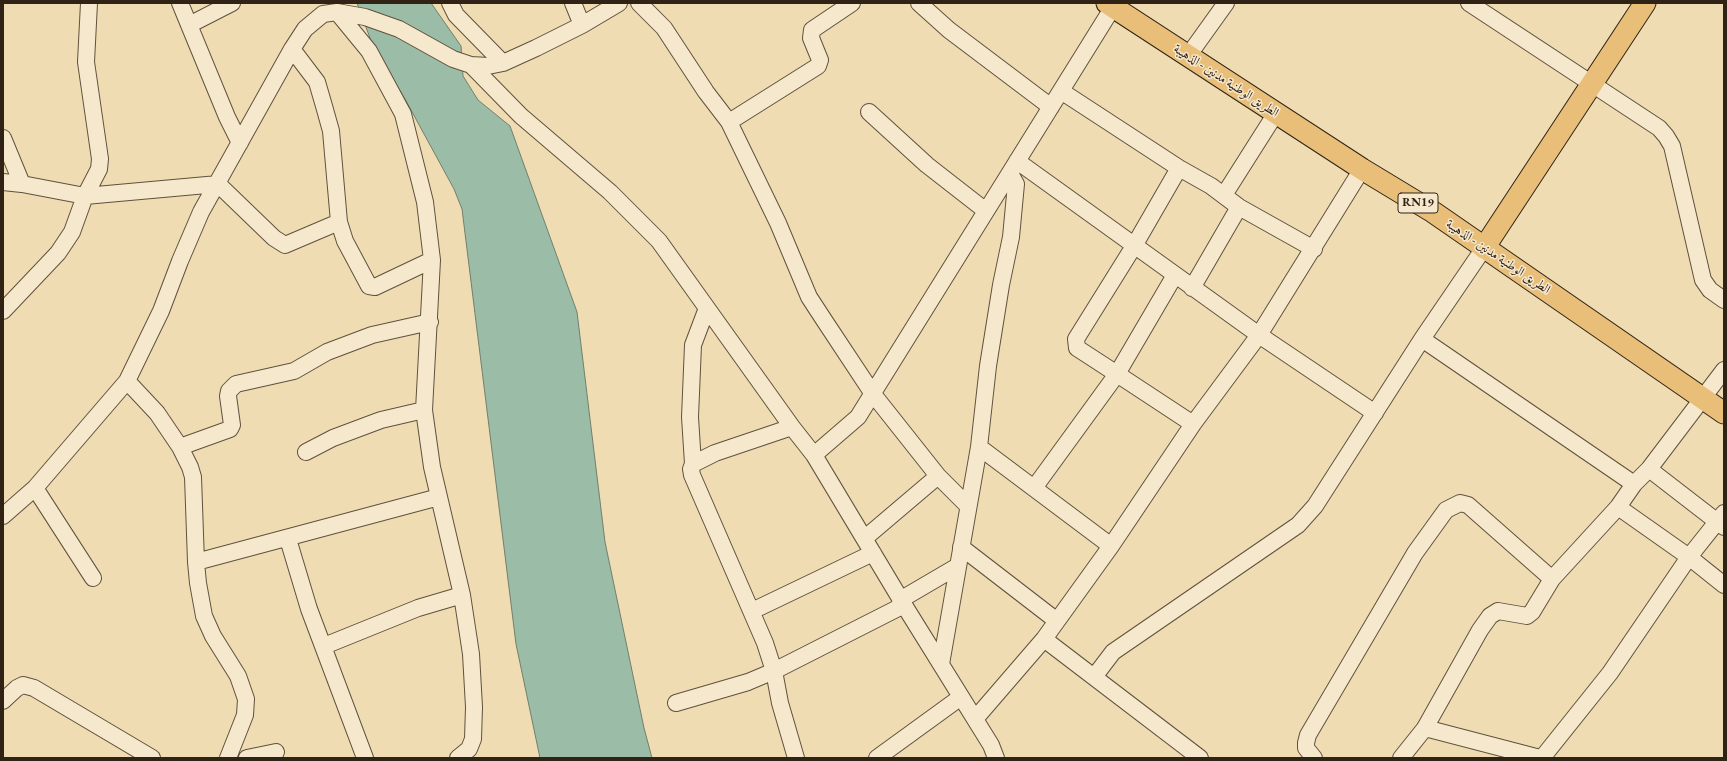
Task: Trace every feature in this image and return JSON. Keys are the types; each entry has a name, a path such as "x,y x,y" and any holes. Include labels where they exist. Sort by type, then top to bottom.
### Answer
{"main road":[{"path":"1484,248 1645,3"},
{"name":"الطريق الوطنية مدنين - الذهيبة","path":"1110,5 1362,169 1433,212 1724,413"}],"street":[{"path":"3,311 58,253 72,232 85,196 99,169 100,159 86,62 86,28 89,3"},
{"path":"180,3 227,117 240,143"},
{"path":"189,25 232,3"},
{"path":"450,3 456,15 503,63"},
{"path":"573,3 582,25"},
{"path":"325,10 365,17 399,29 453,59 471,65 488,66 503,63 582,25 619,3"},
{"path":"639,3 664,28 706,92 729,122 775,216 810,297 873,394 938,476 968,506"},
{"path":"729,122 818,66 820,60 811,38 812,30 852,3"},
{"path":"919,3 955,34 1051,107"},
{"path":"1188,56 1226,3"},
{"path":"1469,3 1591,85 1659,128 1666,136 1672,146 1703,280 1710,290 1724,300"},
{"path":"814,455 858,417 1061,91 1110,5"},
{"path":"3,516 35,488 102,413 127,381 161,311 201,212 292,49 305,30 325,10"},
{"path":"325,10 369,51 403,114 426,202 432,260 430,322 424,410 438,497 462,595 471,654 474,706 473,739 469,749 458,758"},
{"path":"292,49 317,82 331,131 339,222 345,241 371,287 432,260"},
{"path":"471,65 521,116 610,192 639,219 659,242 708,308 792,427 814,455 994,752 1010,758"},
{"path":"1061,91 1179,168 1224,195 1240,207 1314,249"},
{"path":"869,112 927,164 986,211"},
{"path":"1224,195 1276,113"},
{"path":"3,138 22,184"},
{"path":"1014,167 1134,246 1259,335 1375,413"},
{"path":"941,664 978,447 988,366 1014,216 1016,184 1014,167"},
{"path":"1179,168 1134,246 1076,339 1077,348 1193,424"},
{"path":"975,719 1044,639 1111,546 1193,424 1259,335 1314,249 1362,169"},
{"path":"3,182 22,184 85,196 218,184 280,244 290,244 339,222"},
{"path":"1192,288 1240,207"},
{"path":"1094,677 1113,652 1298,526 1315,506 1422,339 1484,248"},
{"path":"1034,488 1117,374 1175,275"},
{"path":"708,308 693,345 690,416 693,464 692,475 752,611 774,671 780,703 796,758"},
{"path":"180,446 230,429 232,424 228,391 236,384 294,371 327,352 372,335 430,322"},
{"path":"1422,339 1634,484"},
{"path":"1400,758 1424,728 1480,630 1490,616 1498,611 1527,616 1532,612 1552,579 1618,507 1634,484 1649,469 1724,370"},
{"path":"127,381 157,413 180,446 193,477 196,562 198,584 204,616 213,636 238,676 246,699 245,715 228,758"},
{"path":"306,452 333,438 381,420 424,410"},
{"path":"693,464 715,453 792,427"},
{"path":"978,447 1111,546"},
{"path":"1424,728 1541,758 1610,673 1688,557 1722,521 1649,469"},
{"path":"865,538 938,476"},
{"path":"35,488 93,578"},
{"path":"196,562 438,497"},
{"path":"1314,758 1306,748 1308,735 1415,553 1446,510 1460,503 1468,505 1552,579"},
{"path":"1618,507 1688,557 1724,585"},
{"path":"288,538 309,609 365,758"},
{"path":"961,547 1056,621"},
{"path":"752,611 874,553"},
{"path":"676,704 748,682 774,671 902,602 958,566"},
{"path":"324,646 412,611 462,595"},
{"path":"1044,639 1200,758"},
{"path":"3,701 17,688 23,685 34,688 152,758"},
{"path":"877,758 961,697"},
{"path":"247,758 276,752"}],"shaded area":[{"path":"357,3 431,3 461,46 463,76 478,100 510,126 577,312 605,542 644,728 652,758 540,758 516,644 462,209 454,189 405,99 373,46"}]}
